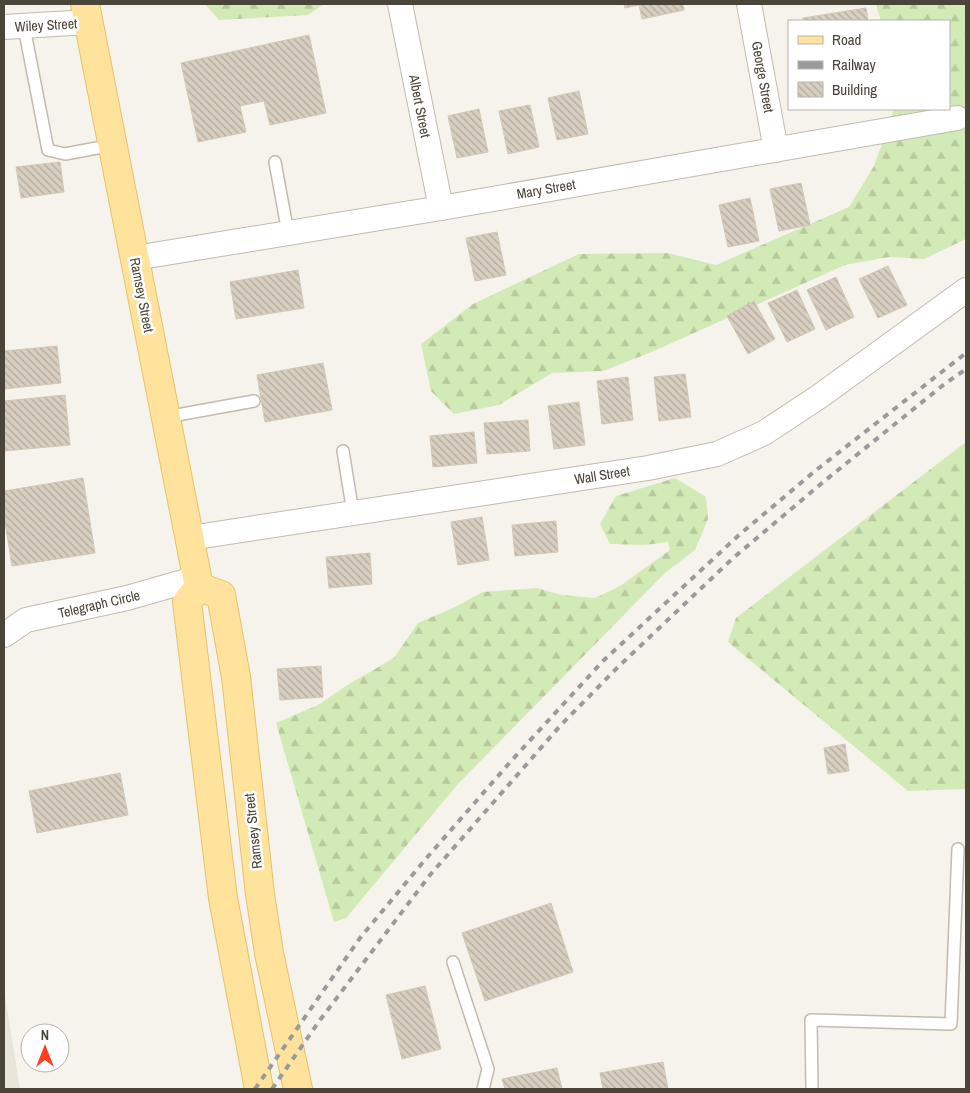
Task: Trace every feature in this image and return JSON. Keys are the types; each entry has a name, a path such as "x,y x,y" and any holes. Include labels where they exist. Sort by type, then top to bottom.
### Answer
{"main road":[{"name":"Ramsey Street","path":"87,13 198,583 221,595 236,677 260,894 269,953 298,1089"},
{"path":"198,583 187,602 223,898 259,1089"}],"street":[{"name":"Albert Street","path":"400,4 441,208"},
{"name":"George Street","path":"750,4 776,150"},
{"name":"Wiley Street","path":"14,27 87,13"},
{"name":"Mary Street","path":"135,258 441,208 957,118"},
{"name":"Wall Street","path":"190,538 648,468 717,454 764,433 820,396 966,290"},
{"name":"Telegraph Circle","path":"4,635 26,620 198,583"}],"lane":[{"path":"14,27 48,150 65,154 113,145"},
{"path":"275,162 288,234"},
{"path":"166,417 254,400"},
{"path":"343,451 353,513"},
{"path":"812,1089 811,1020 951,1024 958,849"},
{"path":"453,962 488,1069 483,1089"}],"shaded area":[{"path":"4,989 20,1089 4,1089"}],"green space":[{"path":"205,4 324,4 308,15 219,20"},
{"path":"876,4 966,4 966,239 924,259 889,257 845,265 654,351 603,371 552,373 499,405 454,414 431,391 421,344 473,304 579,254 668,253 716,265 849,207 874,166 894,110 950,110 950,20 881,20"},
{"path":"966,442 966,789 908,791 728,642 736,618"},
{"path":"675,478 706,497 708,519 695,550 665,573 458,784 346,918 334,922 276,723 318,705 349,684 394,658 418,623 453,608 483,592 537,588 562,595 595,598 620,586 670,550 668,542 644,545 610,544 600,524 616,496"}],"building":[{"path":"624,4 683,4 684,10 642,19 639,5 625,8"},
{"path":"866,8 868,20 803,20 803,18"},
{"path":"309,35 326,113 270,125 264,101 240,106 246,132 198,142 181,63"},
{"path":"579,91 588,134 557,140 548,98"},
{"path":"530,105 539,147 508,154 499,111"},
{"path":"479,109 488,152 457,158 448,116"},
{"path":"60,162 64,192 21,198 16,167"},
{"path":"801,183 810,225 779,231 770,189"},
{"path":"750,198 759,241 728,247 719,205"},
{"path":"497,232 506,275 475,281 466,238"},
{"path":"888,266 907,305 878,318 859,279"},
{"path":"298,270 304,308 236,319 230,282"},
{"path":"836,277 854,317 826,330 807,290"},
{"path":"797,290 815,329 787,342 768,303"},
{"path":"754,301 775,339 748,354 727,316"},
{"path":"57,346 61,383 4,389 4,351"},
{"path":"323,363 332,410 265,422 257,375"},
{"path":"685,374 691,417 659,421 654,377"},
{"path":"628,377 633,420 602,424 597,381"},
{"path":"65,395 70,445 4,451 4,401"},
{"path":"579,402 585,445 554,449 548,406"},
{"path":"528,420 530,451 487,454 484,423"},
{"path":"474,432 477,463 433,467 430,436"},
{"path":"83,478 95,553 12,566 4,516 4,491"},
{"path":"482,517 489,560 458,565 451,522"},
{"path":"556,521 558,552 515,556 512,525"},
{"path":"370,553 372,584 329,588 326,557"},
{"path":"321,666 323,697 280,700 277,669"},
{"path":"845,744 849,771 828,774 824,748"},
{"path":"120,773 128,815 37,833 29,791"},
{"path":"551,903 573,972 485,1001 462,933"},
{"path":"425,986 441,1049 402,1059 386,995"},
{"path":"663,1062 668,1089 603,1089 600,1073"},
{"path":"557,1068 562,1089 505,1089 502,1079"}],"railway":[{"path":"255,1089 360,938 512,760 603,661 739,535 815,471 966,353"},
{"path":"272,1089 320,1020 430,875 560,726 617,668 732,559 822,483 942,386 966,369"}]}
